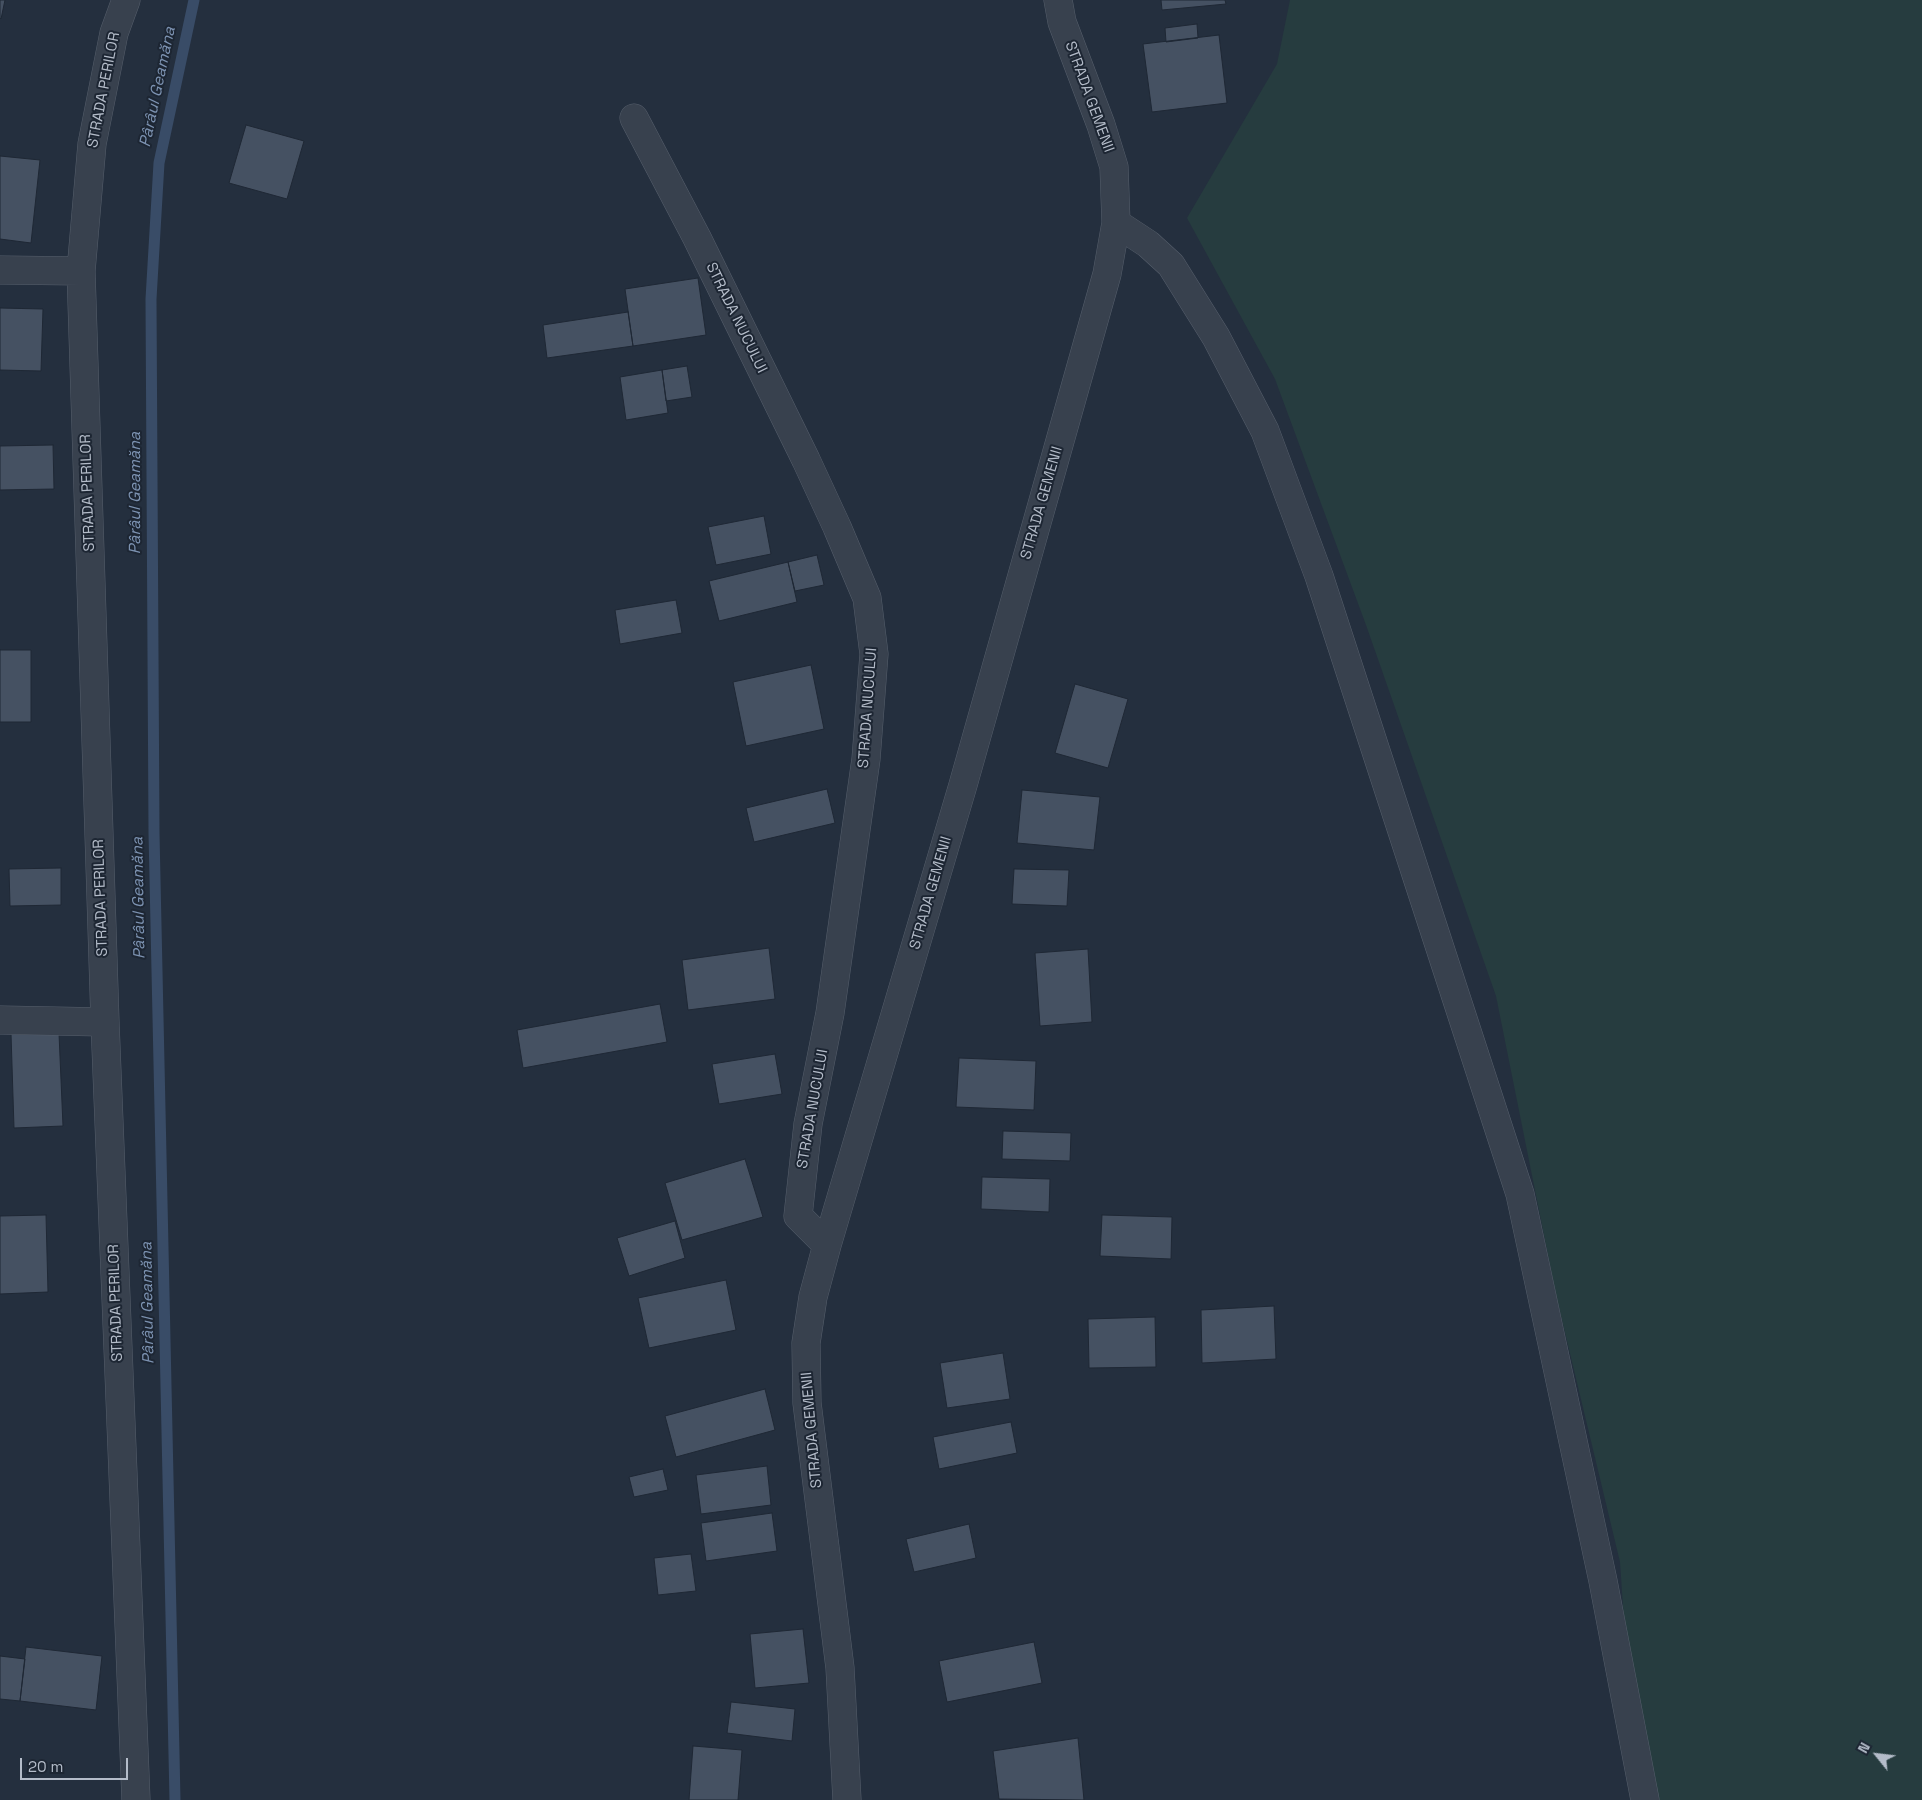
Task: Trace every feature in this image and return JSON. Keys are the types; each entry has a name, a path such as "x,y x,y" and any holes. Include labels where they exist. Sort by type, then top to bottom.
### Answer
{"street":[{"name":"STRADA PERILOR","path":"126,0 114,33 92,144 81,272 105,1022 136,1800"},
{"name":"STRADA GEMENII","path":"847,1800 840,1668 807,1403 806,1343 813,1297 826,1245 963,785 1107,274 1116,223 1114,167 1101,125 1062,22 1058,0"},
{"name":"STRADA NUCULUI","path":"634,118 697,238 806,460 867,598 874,654 866,759 830,1012 808,1124 798,1216 826,1245"},
{"path":"1116,223 1148,244 1171,265 1216,336 1265,431 1319,576 1520,1194 1603,1581 1644,1800"},
{"path":"0,270 81,272"},
{"path":"0,1020 105,1022"}],"green space":[{"path":"1290,0 1922,0 1922,1800 1636,1800 1620,1562 1556,1295 1496,996 1366,625 1275,379 1187,218 1277,64"}],"building":[{"path":"0,0 5,0 1,19 0,18"},
{"path":"1161,0 1225,0 1226,4 1162,10"},
{"path":"1197,24 1198,38 1166,42 1165,28"},
{"path":"1219,35 1227,103 1152,112 1143,44"},
{"path":"246,125 304,141 287,199 229,183"},
{"path":"0,156 40,160 31,243 0,239"},
{"path":"698,278 706,335 633,346 625,289"},
{"path":"0,308 43,309 41,371 0,370"},
{"path":"628,312 633,346 547,358 543,325"},
{"path":"687,366 692,397 666,401 662,370"},
{"path":"662,370 668,413 626,420 620,377"},
{"path":"53,445 54,489 0,490 0,446"},
{"path":"764,516 771,554 716,565 708,527"},
{"path":"817,555 824,585 795,591 788,562"},
{"path":"788,562 797,602 719,621 709,581"},
{"path":"676,600 682,633 620,644 615,610"},
{"path":"0,650 31,650 31,722 0,722"},
{"path":"811,665 824,729 746,746 733,682"},
{"path":"1075,684 1128,699 1108,768 1055,753"},
{"path":"827,789 835,823 754,842 746,808"},
{"path":"1022,790 1100,797 1094,850 1017,843"},
{"path":"61,868 61,905 10,906 9,869"},
{"path":"1014,869 1069,870 1067,906 1012,904"},
{"path":"769,948 775,999 688,1010 682,960"},
{"path":"1088,949 1092,1022 1040,1026 1035,953"},
{"path":"660,1004 667,1042 523,1068 517,1030"},
{"path":"59,1033 63,1126 14,1128 11,1034"},
{"path":"775,1054 782,1094 719,1104 712,1064"},
{"path":"959,1058 1036,1061 1034,1110 956,1107"},
{"path":"1003,1131 1071,1133 1070,1161 1002,1159"},
{"path":"745,1159 763,1217 682,1240 665,1183"},
{"path":"982,1177 1050,1179 1049,1212 981,1209"},
{"path":"46,1215 48,1292 0,1294 0,1216"},
{"path":"1102,1215 1172,1217 1171,1259 1100,1256"},
{"path":"675,1221 685,1258 629,1276 617,1238"},
{"path":"726,1280 736,1330 649,1348 638,1298"},
{"path":"1274,1306 1276,1359 1202,1363 1201,1310"},
{"path":"1155,1317 1156,1367 1089,1368 1088,1319"},
{"path":"1003,1353 1010,1399 947,1408 940,1363"},
{"path":"765,1389 775,1430 676,1457 665,1416"},
{"path":"1011,1422 1017,1453 939,1469 933,1437"},
{"path":"767,1466 771,1505 701,1514 696,1475"},
{"path":"663,1469 668,1490 634,1497 629,1477"},
{"path":"772,1513 777,1551 706,1561 701,1523"},
{"path":"969,1524 976,1558 914,1572 906,1539"},
{"path":"691,1554 696,1591 658,1595 654,1558"},
{"path":"803,1629 809,1683 755,1688 750,1634"},
{"path":"1034,1642 1042,1683 947,1702 939,1661"},
{"path":"26,1647 102,1656 96,1710 20,1701"},
{"path":"0,1656 25,1659 20,1701 0,1699"},
{"path":"731,1702 795,1709 792,1741 727,1733"},
{"path":"1078,1738 1084,1800 999,1799 993,1751"},
{"path":"693,1746 742,1750 738,1800 689,1800"}],"waterway":[{"name":"Pârâul Geamăna","path":"175,1800 154,833 151,299 159,163 194,0"}]}
